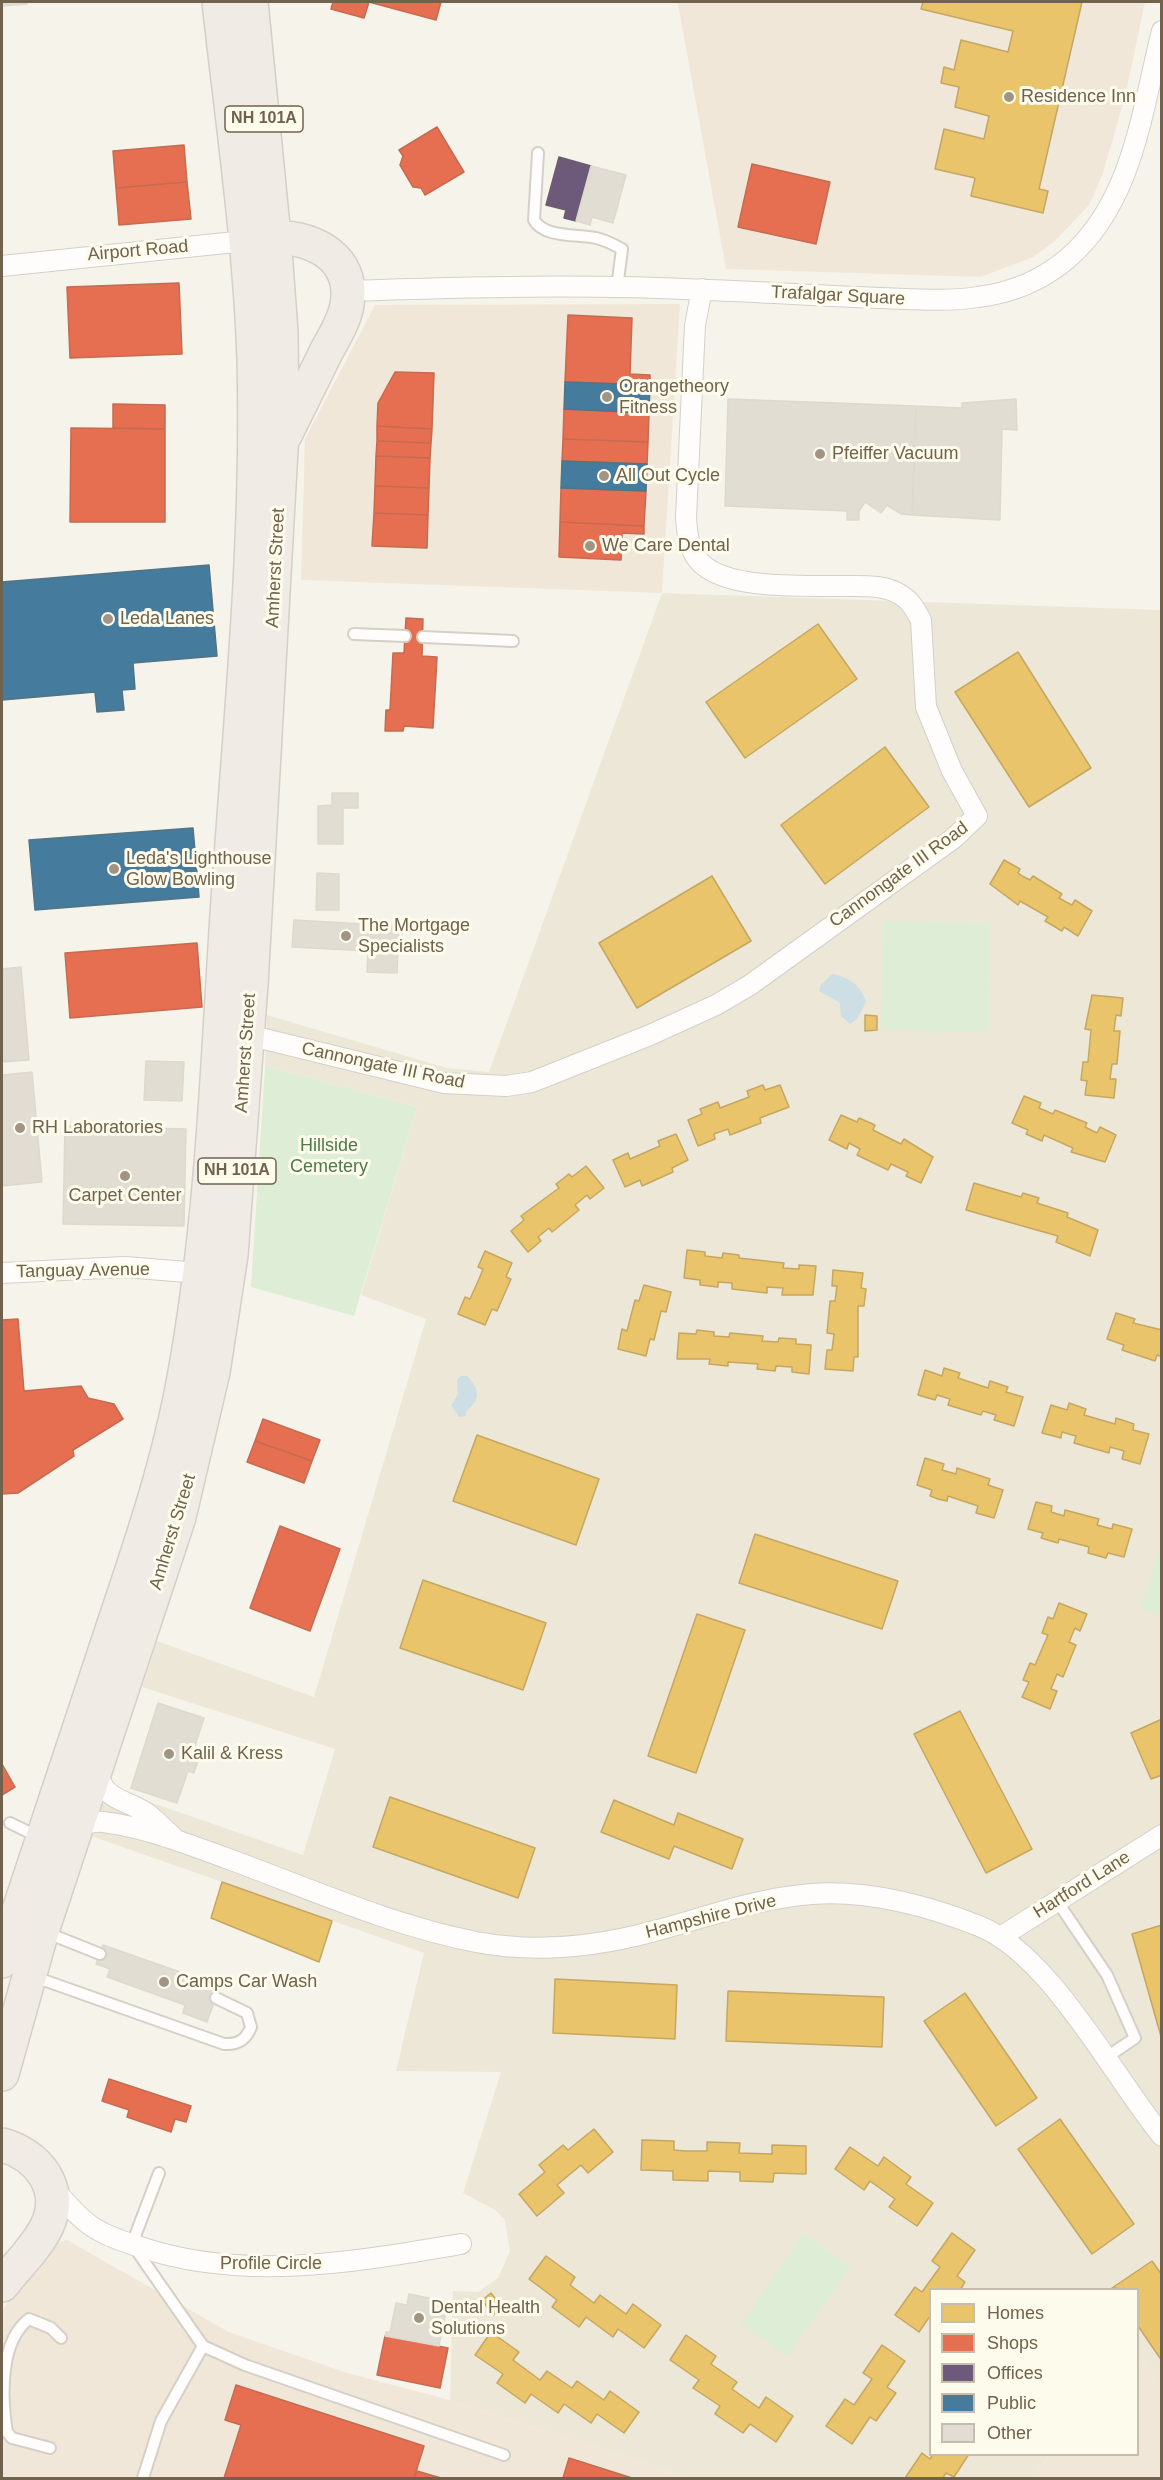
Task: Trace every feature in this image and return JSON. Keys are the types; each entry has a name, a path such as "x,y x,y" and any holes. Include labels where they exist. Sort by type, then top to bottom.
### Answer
{"highway":[{"name":"Amherst Street","path":"15,1968 42,1931 179,1517 204,1416 221,1330 231,1255 248,1035 277,560 282,442 281,332 260,239 219,2"},
{"name":"Amherst Street","path":"2,2074 15,1968 44,1839 125,1592 166,1453 183,1382 200,1274 216,1113 251,539 254,359 260,239 251,2"},
{"path":"260,239 308,240 325,250 338,264 347,291 347,302 340,323 282,442"},
{"path":"2,2145 31,2157 49,2184 51,2209 46,2227 2,2285"}],"street":[{"name":"Trafalgar Square","path":"347,291 533,286 957,299 996,295 1017,288 1052,271 1082,245 1105,218 1114,202 1135,139 1161,31"},
{"name":"Airport Road","path":"2,266 260,239"},
{"name":"Cannongate III Road","path":"248,1035 444,1083 497,1087 532,1082 687,1019 750,985 954,838 977,816 952,771 926,707 921,620 914,607 902,595 869,586 751,582 730,577 703,565 693,551 687,535 686,517 695,325 702,290"},
{"name":"Tanguay Avenue","path":"2,1273 125,1267 200,1274"},
{"name":"Hampshire Drive","path":"96,1768 100,1783 109,1795 147,1814 174,1839"},
{"name":"Hampshire Drive","path":"75,1830 87,1823 101,1821 174,1839 386,1917 454,1937 501,1946 569,1947 597,1943 651,1932 752,1905 810,1894 857,1894 956,1918 1002,1936 1054,1988 1161,2136"},
{"name":"Hartford Lane","path":"1002,1936 1161,1835"},
{"name":"Profile Circle","path":"49,2184 86,2223 132,2244 186,2261 211,2265 285,2267 373,2259 461,2244"},
{"path":"46,2227 86,2223"}],"lane":[{"path":"538,153 534,220 538,228 598,238 622,249 617,288"},
{"path":"354,634 405,636"},
{"path":"423,637 513,641"},
{"path":"10,1823 44,1839"},
{"path":"1057,1901 1107,1975 1135,2038 1104,2059"},
{"path":"42,1931 100,1954"},
{"path":"15,1968 224,2044 233,2045 243,2040 251,2027 247,2013 216,1998"},
{"path":"159,2173 132,2244 202,2346 245,2365 504,2455"},
{"path":"50,2448 12,2438 7,2432 3,2357 9,2338 18,2326 29,2319 51,2328 61,2338"},
{"path":"143,2478 161,2421 202,2346"}],"shaded area":[{"path":"670,2 1145,2 1125,97 1102,176 1089,205 1055,241 1033,257 981,277 726,269 678,4"},
{"path":"680,304 662,593 301,580 305,439 375,305"},
{"path":"662,593 1161,610 1161,2386 1139,2355 1139,2288 929,2288 929,2456 1048,2456 1033,2478 689,2478 450,2400 453,2291 478,2292 498,2278 510,2251 505,2220 495,2210 463,2193 501,2072 396,2071 424,1953 91,1836 109,1788 303,1855 335,1749 142,1687 157,1641 314,1697 426,1319 361,1295 417,1107 265,1066 267,1015 447,1068 489,1072"},
{"path":"832,974 853,983 864,996 866,1002 857,1019 850,1024 841,1016 840,1003 819,991 821,985"},
{"path":"461,1376 467,1376 475,1387 477,1395 474,1403 466,1412 466,1416 459,1417 451,1405 458,1395 457,1380"},
{"path":"67,2240 229,2332 347,2373 450,2400 689,2478 2,2478 2,2310 55,2244"},
{"path":"1139,2355 1161,2386 1161,2478 1033,2478 1048,2456 1139,2456"}],"green space":[{"path":"883,921 990,923 989,1032 881,1030"},
{"name":"Hillside Cemetery","path":"265,1066 417,1107 354,1316 251,1287"},
{"path":"1161,1546 1162,1616 1140,1609"},
{"path":"804,2234 850,2267 787,2357 741,2324"}],"building: Homes":[{"name":"Residence Inn","path":"923,2 1082,2 1039,189 1048,191 1043,213 971,196 975,178 935,169 944,129 984,139 989,116 955,107 959,87 941,83 944,67 954,70 961,40 1008,52 1013,31 921,9"},
{"path":"818,624 857,679 745,758 706,702"},
{"path":"1018,652 1091,768 1029,807 955,692"},
{"path":"885,747 929,807 825,884 781,825"},
{"path":"1004,860 1020,869 1018,873 1024,877 1030,880 1033,876 1062,894 1059,898 1072,905 1075,900 1092,911 1078,936 1064,927 1062,931 1045,921 1048,917 1020,901 1018,905 990,884"},
{"path":"712,876 751,941 637,1008 599,943"},
{"path":"1092,995 1123,998 1121,1016 1116,1015 1114,1031 1120,1031 1117,1064 1112,1064 1110,1079 1116,1079 1114,1098 1085,1095 1087,1081 1081,1080 1083,1062 1088,1062 1091,1030 1085,1029"},
{"path":"865,1015 877,1016 877,1030 865,1031"},
{"path":"763,1085 765,1090 780,1085 789,1107 760,1118 761,1123 730,1135 728,1129 714,1134 715,1139 698,1146 688,1120 702,1114 700,1109 718,1102 720,1108 749,1097 747,1091"},
{"path":"1024,1096 1041,1103 1039,1108 1053,1114 1055,1110 1087,1123 1085,1127 1097,1133 1100,1127 1116,1135 1105,1162 1071,1152 1073,1148 1044,1135 1042,1141 1026,1134 1028,1130 1012,1123"},
{"path":"841,1115 857,1122 859,1118 875,1125 873,1130 901,1144 904,1139 933,1157 921,1183 906,1176 908,1172 891,1164 888,1170 857,1155 860,1149 849,1143 847,1149 829,1140"},
{"path":"676,1134 688,1160 672,1168 673,1172 642,1186 640,1180 625,1187 613,1160 628,1153 630,1159 660,1146 658,1141"},
{"path":"586,1166 604,1188 590,1199 587,1195 575,1205 579,1210 552,1232 549,1228 538,1237 541,1241 528,1252 511,1231 524,1220 521,1216 559,1188 556,1184 569,1174 572,1177"},
{"path":"974,1183 1021,1197 1023,1193 1039,1198 1037,1203 1068,1213 1067,1217 1098,1230 1090,1256 1056,1242 1058,1236 966,1210"},
{"path":"687,1250 705,1252 705,1256 722,1258 723,1253 739,1255 739,1258 784,1263 783,1268 799,1269 799,1265 816,1266 813,1295 782,1295 783,1288 767,1287 767,1293 732,1289 732,1283 718,1282 718,1287 700,1285 700,1280 684,1278"},
{"path":"485,1251 512,1263 506,1277 511,1279 497,1311 492,1309 485,1325 458,1314 465,1297 470,1299 479,1279 483,1269 478,1267"},
{"path":"833,1270 863,1273 861,1288 866,1289 864,1306 858,1306 858,1357 854,1357 853,1371 825,1369 827,1350 832,1350 834,1334 827,1333 830,1301 835,1301 837,1286 832,1286"},
{"path":"644,1285 671,1292 666,1312 661,1311 654,1340 650,1339 646,1356 618,1349 622,1329 627,1331 635,1300 639,1301"},
{"path":"1116,1313 1135,1319 1133,1323 1162,1330 1162,1357 1157,1355 1155,1361 1122,1350 1124,1345 1107,1339"},
{"path":"697,1330 714,1332 714,1336 729,1337 730,1333 763,1336 762,1341 778,1342 779,1338 796,1339 796,1344 811,1345 809,1374 792,1372 792,1367 776,1366 775,1371 757,1369 758,1364 728,1362 728,1366 709,1364 710,1359 677,1359 679,1333 696,1334"},
{"path":"944,1368 960,1373 958,1378 988,1388 990,1381 1008,1387 1006,1392 1023,1397 1014,1426 994,1420 996,1415 983,1411 981,1415 948,1405 950,1399 937,1395 935,1400 918,1395 925,1370 942,1376"},
{"path":"1069,1403 1086,1409 1084,1415 1115,1424 1116,1418 1134,1424 1133,1430 1149,1434 1140,1464 1122,1459 1124,1451 1110,1447 1109,1453 1074,1443 1076,1436 1062,1432 1061,1438 1042,1433 1051,1405 1067,1410"},
{"path":"477,1435 599,1479 576,1545 453,1501"},
{"path":"925,1458 944,1464 942,1470 956,1474 957,1468 990,1479 988,1485 1003,1490 994,1518 976,1513 978,1506 948,1496 947,1501 930,1496 932,1490 917,1485"},
{"path":"1036,1502 1052,1506 1051,1512 1064,1516 1065,1510 1099,1519 1097,1525 1112,1529 1113,1524 1132,1529 1124,1557 1108,1553 1106,1558 1088,1553 1089,1547 1059,1539 1058,1543 1041,1538 1043,1533 1028,1529"},
{"path":"755,1534 898,1581 882,1629 739,1583"},
{"path":"423,1580 546,1623 523,1690 400,1648"},
{"path":"1059,1603 1087,1614 1080,1631 1075,1628 1069,1642 1076,1645 1063,1677 1057,1674 1051,1689 1057,1691 1050,1709 1022,1697 1029,1682 1023,1680 1030,1663 1035,1665 1048,1635 1042,1633 1048,1617 1053,1619"},
{"path":"697,1614 745,1630 696,1773 648,1756"},
{"path":"960,1711 1032,1849 986,1873 914,1734"},
{"path":"1162,1719 1162,1775 1151,1779 1131,1733"},
{"path":"390,1797 535,1848 518,1898 373,1847"},
{"path":"614,1800 674,1825 678,1813 743,1839 732,1869 674,1846 669,1859 601,1832"},
{"path":"222,1882 332,1921 319,1962 211,1918"},
{"path":"1162,1925 1162,2040 1132,1934"},
{"path":"555,1979 677,1985 675,2039 553,2033"},
{"path":"728,1991 884,1997 882,2047 726,2041"},
{"path":"965,1993 1037,2098 996,2126 924,2021"},
{"path":"1060,2119 1134,2224 1092,2254 1018,2149"},
{"path":"594,2129 613,2152 588,2173 581,2165 557,2185 564,2193 537,2216 519,2194 545,2172 539,2165 563,2145 568,2150"},
{"path":"642,2140 674,2141 674,2150 685,2151 707,2151 707,2142 740,2143 739,2153 772,2154 772,2145 806,2146 806,2174 774,2173 773,2182 740,2181 740,2172 708,2171 708,2181 673,2180 673,2171 641,2170"},
{"path":"850,2147 878,2166 884,2157 911,2177 906,2184 933,2203 917,2226 889,2207 895,2199 870,2181 864,2190 835,2169"},
{"path":"952,2233 975,2250 957,2276 965,2282 961,2288 929,2288 929,2317 919,2332 895,2315 915,2287 922,2292 940,2267 932,2261"},
{"path":"546,2256 575,2277 570,2285 594,2303 600,2295 626,2314 633,2304 661,2325 644,2348 618,2329 613,2337 586,2317 579,2327 552,2307 557,2300 529,2279"},
{"path":"1152,2261 1162,2275 1162,2361 1139,2327 1139,2288 1112,2288"},
{"path":"491,2293 502,2307 493,2315 482,2300"},
{"path":"491,2332 519,2352 513,2360 540,2380 547,2371 572,2388 577,2381 604,2400 610,2391 639,2412 624,2433 597,2414 591,2423 564,2404 558,2413 531,2394 525,2403 497,2383 503,2374 475,2355"},
{"path":"686,2335 716,2356 711,2364 737,2382 732,2389 759,2408 766,2397 793,2416 776,2442 750,2424 743,2433 715,2414 720,2406 693,2388 699,2380 670,2360"},
{"path":"882,2345 905,2361 887,2387 896,2393 876,2421 870,2417 852,2444 826,2426 845,2399 854,2405 872,2379 863,2373"},
{"path":"922,2453 930,2459 932,2456 968,2456 954,2477 946,2473 943,2478 905,2478"}],"building: Shops":[{"path":"333,2 369,2 364,18 331,9"},
{"path":"369,2 441,2 436,20"},
{"path":"437,127 464,172 425,195 421,188 413,187 400,165 403,156 399,150"},
{"path":"184,145 187,182 116,188 113,151"},
{"path":"752,164 830,182 816,244 738,227"},
{"path":"187,182 191,219 119,225 116,188"},
{"path":"179,283 182,354 70,358 67,287"},
{"path":"568,315 632,318 630,374 650,375 650,385 565,382"},
{"path":"395,372 434,373 432,429 377,426 378,403"},
{"path":"113,404 165,405 165,429 113,428"},
{"path":"564,409 649,413 648,442 563,439"},
{"path":"377,426 432,429 431,443 377,441"},
{"path":"71,428 165,429 165,522 70,522"},
{"path":"563,439 648,442 647,464 562,461"},
{"path":"377,441 431,443 430,458 376,456"},
{"path":"376,456 430,458 429,488 375,486"},
{"path":"375,486 429,488 428,515 374,513"},
{"path":"561,488 646,491 644,526 560,522"},
{"path":"374,513 428,515 427,548 372,546"},
{"name":"We Care Dental","path":"560,522 644,526 644,534 622,533 621,560 559,557"},
{"path":"406,618 423,619 422,656 437,657 433,728 404,726 403,731 385,731 386,710 390,710 393,653 404,653"},
{"path":"197,943 202,1007 70,1018 65,953"},
{"path":"18,1319 24,1391 81,1386 88,1398 114,1404 123,1419 73,1450 74,1456 18,1493 2,1494 2,1320"},
{"path":"263,1419 320,1440 312,1461 255,1441"},
{"path":"255,1441 312,1461 304,1483 247,1462"},
{"path":"280,1526 340,1549 310,1631 250,1608"},
{"path":"2,1764 15,1787 2,1795"},
{"path":"109,2079 191,2106 186,2122 175,2119 171,2132 127,2117 129,2110 102,2101"},
{"path":"385,2336 448,2348 440,2388 377,2375"},
{"path":"236,2385 424,2446 414,2478 224,2478 241,2425 225,2420"},
{"path":"569,2458 632,2478 563,2478"},
{"path":"417,2471 441,2478 414,2478"}],"building: Offices":[{"path":"559,157 591,166 576,221 564,218 566,210 546,205"}],"building: Public":[{"name":"Orangetheory Fitness","path":"565,382 650,385 649,413 564,409"},
{"name":"All Out Cycle","path":"562,461 647,464 646,491 561,488"},
{"name":"Leda Lanes","path":"209,565 217,656 133,663 135,689 122,690 124,710 97,712 95,692 2,700 2,582"},
{"name":"Leda's Lighthouse Glow Bowling","path":"193,828 199,897 35,910 29,840"}],"building: Other":[{"path":"2,2 27,2 27,4 2,6"},
{"path":"591,166 626,175 613,223 592,217 590,225 576,221"},
{"name":"Pfeiffer Vacuum","path":"728,399 916,406 912,515 901,514 887,505 881,513 865,502 859,511 859,520 847,520 847,511 725,506"},
{"path":"1016,399 1017,430 1002,429 1000,520 912,515 916,406 962,408 962,403"},
{"path":"332,793 358,793 358,808 343,808 343,844 318,844 318,806 332,805"},
{"path":"317,873 339,874 339,910 316,910"},
{"name":"The Mortgage Specialists","path":"294,920 399,926 397,973 367,972 368,951 292,947"},
{"path":"21,967 29,1060 2,1062 2,969"},
{"path":"146,1061 184,1062 182,1101 144,1100"},
{"name":"RH Laboratories","path":"32,1072 42,1182 2,1186 2,1075"},
{"name":"Carpet Center","path":"65,1126 186,1129 184,1226 63,1224"},
{"name":"Kalil & Kress","path":"158,1703 204,1718 193,1752 200,1755 194,1773 188,1771 177,1803 131,1788"},
{"name":"Camps Car Wash","path":"103,1945 220,1986 207,2022 183,2013 185,2005 107,1977 110,1969 96,1964"},
{"name":"Dental Health Solutions","path":"409,2294 448,2302 439,2346 385,2336 386,2332 390,2332 396,2303 407,2305"}],"place":[{"name":"Residence Inn","path":"1009,97"},
{"name":"Orangetheory Fitness","path":"607,397"},
{"name":"Pfeiffer Vacuum","path":"820,454"},
{"name":"All Out Cycle","path":"604,476"},
{"name":"We Care Dental","path":"590,546"},
{"name":"Leda Lanes","path":"108,619"},
{"name":"Leda's Lighthouse Glow Bowling","path":"114,869"},
{"name":"The Mortgage Specialists","path":"346,936"},
{"name":"RH Laboratories","path":"20,1128"},
{"name":"Carpet Center","path":"125,1176"},
{"name":"Kalil & Kress","path":"169,1754"},
{"name":"Camps Car Wash","path":"164,1982"},
{"name":"Dental Health Solutions","path":"419,2318"}]}
